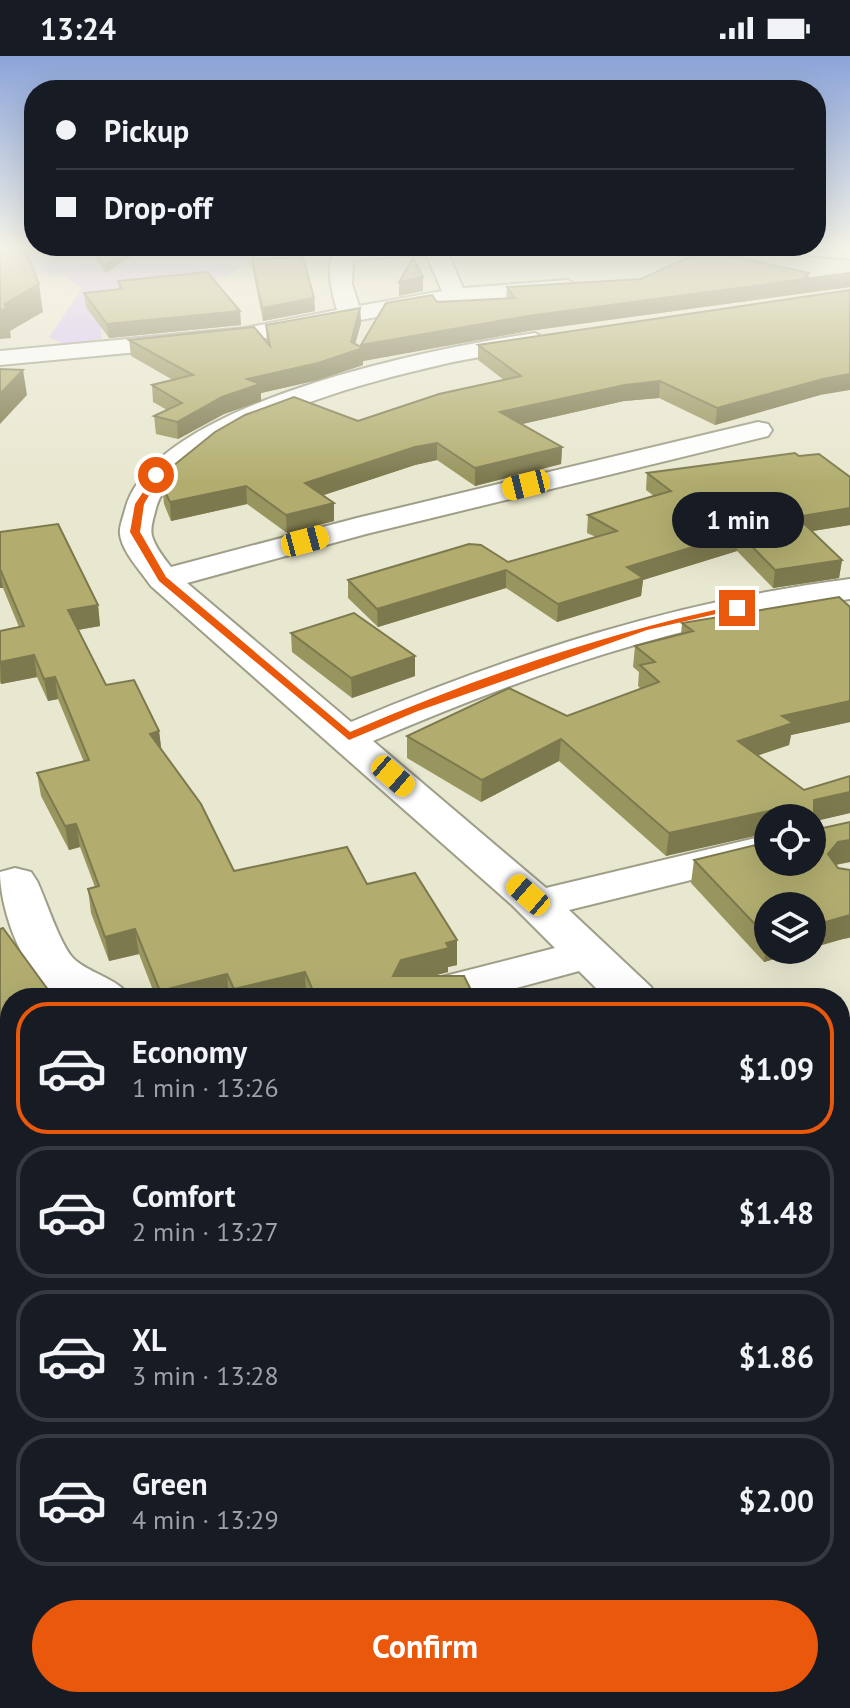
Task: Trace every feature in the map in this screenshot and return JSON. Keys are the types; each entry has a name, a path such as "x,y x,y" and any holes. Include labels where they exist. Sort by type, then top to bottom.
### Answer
{"street":[{"path":"0,358 245,335 290,326"},
{"path":"560,337 406,363 355,378 235,423 181,453 151,485 140,504 135,532 163,579 349,737 537,904 624,988"},
{"path":"163,579 372,523 758,430"},
{"path":"349,737 414,709 645,628 799,594 850,589"},
{"path":"537,904 754,851"},
{"path":"15,881 52,966 82,988"},
{"path":"458,988 589,954"}],"shaded area":[{"path":"56,326 101,326 101,339 64,344 49,337"}],"building":[{"path":"266,326 355,326 351,342 363,348 318,363 247,379 260,384 222,397 177,422 154,416 182,403 152,385 193,375 129,340 254,327 270,346"},
{"path":"372,326 470,326 361,345"},
{"path":"606,326 850,326 850,374 717,408 660,381 625,385 500,412 562,447 475,468 437,443 415,447 305,483 334,503 286,515 246,486 170,502 162,486 168,470 215,432 245,415 294,397 358,421 439,394 521,376 478,345"},
{"path":"0,369 23,370 0,394"},
{"path":"795,453 799,456 819,454 850,477 850,508 797,517 842,560 775,570 739,533 627,567 643,578 558,604 506,570 377,609 348,580 469,544 481,545 508,562 617,531 588,515 671,491 647,473"},
{"path":"58,524 98,605 68,610 106,685 134,680 159,731 150,734 201,804 234,871 347,847 367,884 415,873 457,940 446,943 449,948 401,960 393,976 464,976 470,988 312,988 305,972 238,988 234,988 227,974 172,988 159,988 135,929 105,937 88,889 99,886 76,824 65,826 37,773 89,760 55,677 44,679 34,655 0,662 0,631 24,626 0,569 0,532"},
{"path":"839,597 850,607 850,701 782,716 793,723 738,741 804,790 850,776 850,792 814,800 814,804 754,804 754,814 669,833 561,739 482,780 407,736 509,688 567,716 659,682 640,665 655,662 635,646 693,631 682,623"},
{"path":"354,613 415,656 351,678 291,633"},
{"path":"850,822 850,840 838,842 828,854 838,868 850,870 850,915 826,922 826,892 754,892 754,923 694,860 754,845 754,876 826,876 826,827"},
{"path":"3,928 47,988 0,988 0,929"}],"route":[{"path":"156,475 140,504 135,532 144,552 163,579 349,737 414,709 645,628 737,608"}]}
